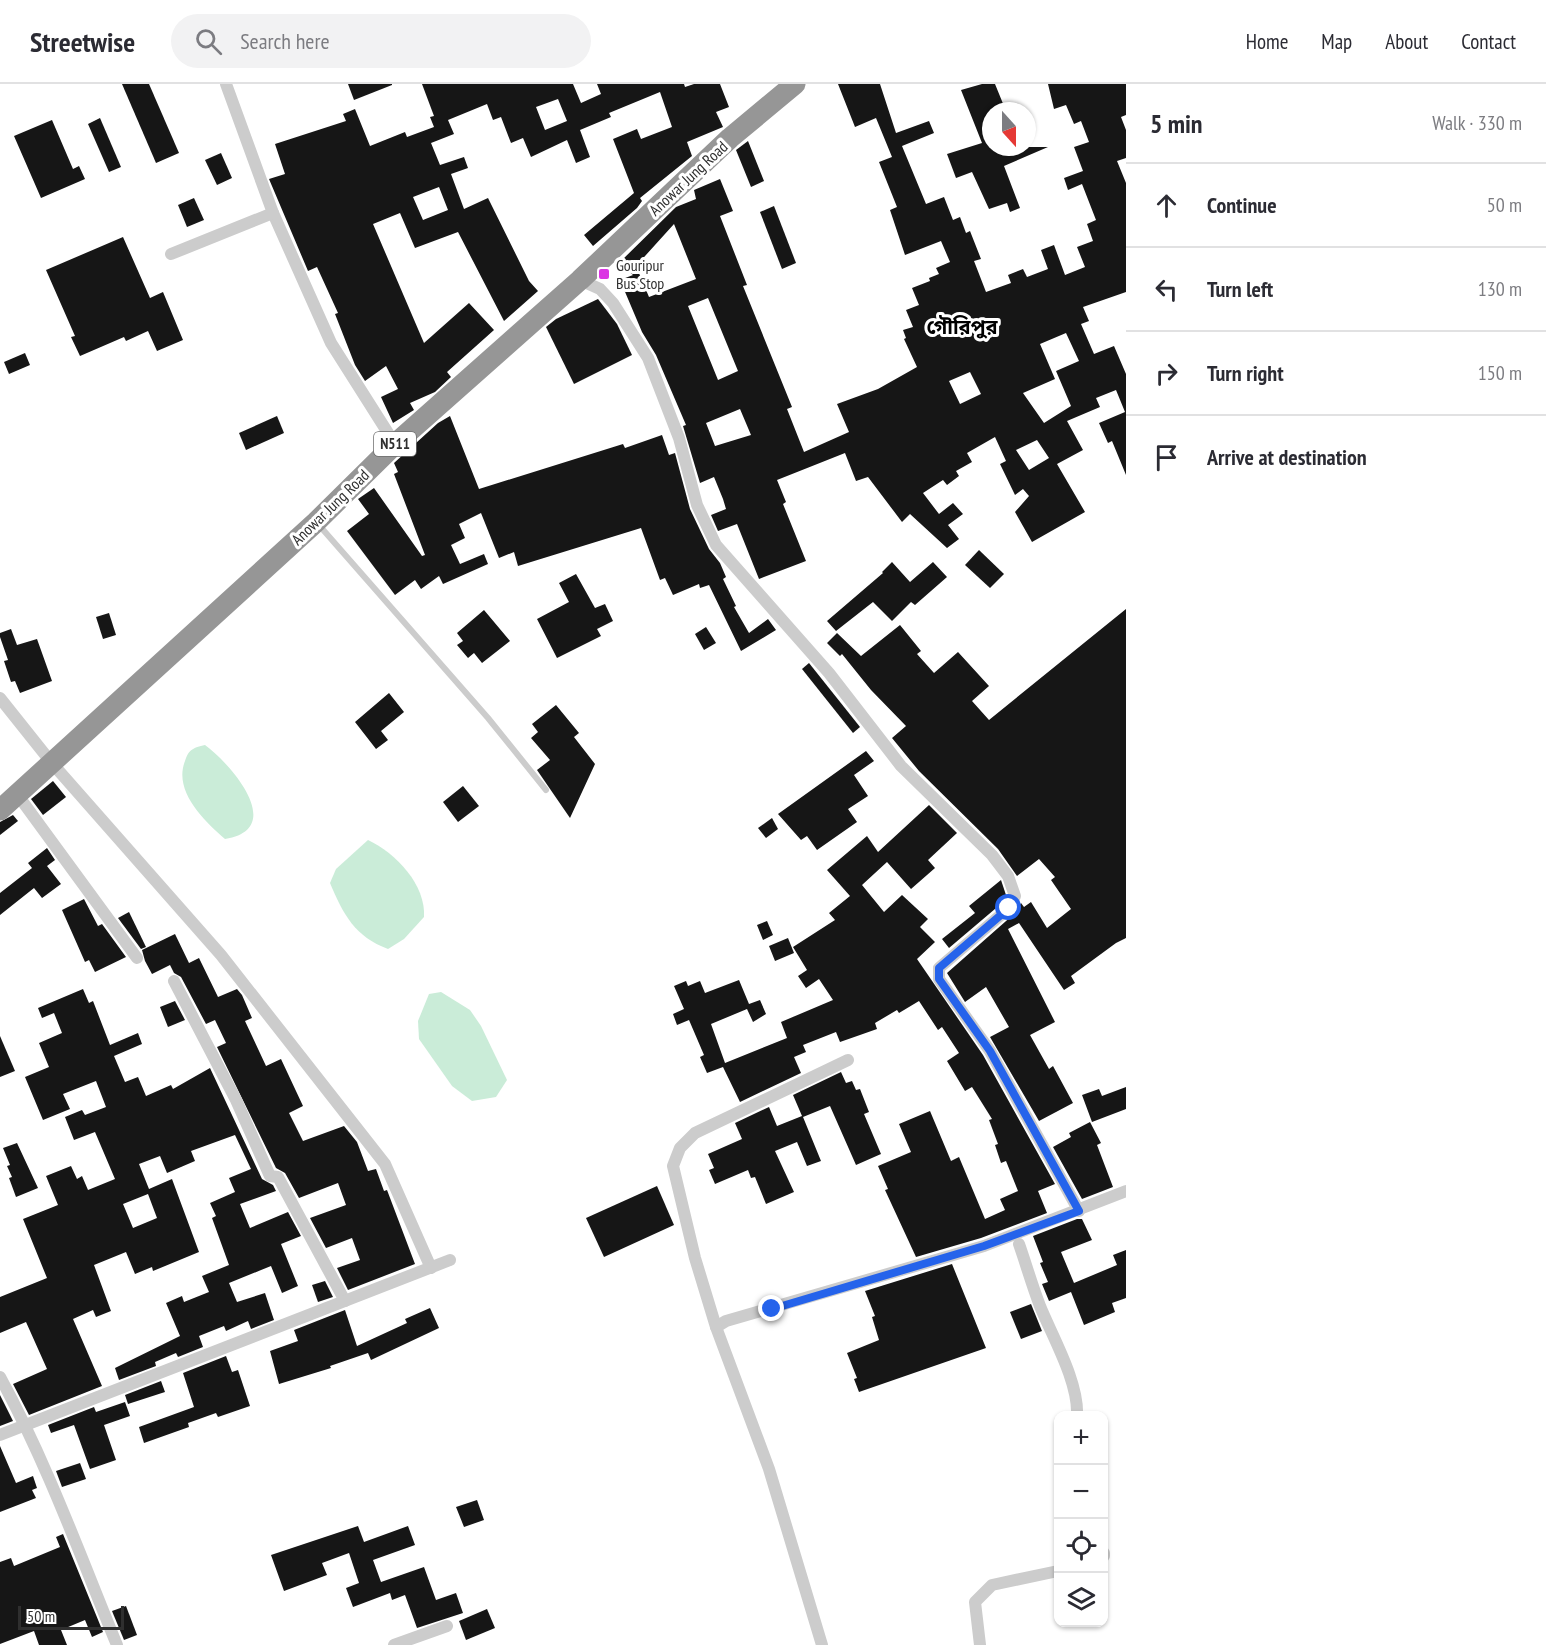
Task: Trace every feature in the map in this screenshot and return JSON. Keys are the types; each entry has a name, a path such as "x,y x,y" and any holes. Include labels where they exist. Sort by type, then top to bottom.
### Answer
{"highway":[{"name":"Anowar Jung Road","path":"0,810 316,522 395,444 580,280 730,138 795,84"}],"street":[{"path":"226,84 273,213 331,343 353,382 395,444"},
{"path":"171,254 273,213"},
{"path":"580,280 600,289 613,303 648,358 679,438 698,505 716,545 829,673 901,766 992,855 1008,876 1015,896 1009,908 939,968 939,979 990,1051 1079,1211"},
{"path":"0,698 51,762 221,955 385,1164 431,1268"},
{"path":"17,794 137,958"},
{"path":"174,981 236,1100 270,1176 278,1177 345,1301"},
{"path":"822,1645 769,1469 716,1327 695,1258 673,1166 680,1148 695,1133 848,1060"},
{"path":"716,1327 726,1320 984,1246 1126,1191"},
{"path":"1019,1244 1039,1303 1064,1363 1078,1411"},
{"path":"0,1435 450,1260"},
{"path":"0,1377 26,1424 117,1645"},
{"path":"980,1645 975,1602 992,1585 1054,1571"},
{"path":"394,1645 447,1626"}],"lane":[{"path":"316,522 488,718 546,790"}],"shaded area":[{"path":"205,745 240,781 253,810 252,823 243,833 225,839 200,814 183,783 182,772 188,754 194,748"},
{"path":"368,840 389,853 407,871 415,882 423,905 424,917 404,939 388,949 359,931 345,914 330,883 336,869"},
{"path":"441,992 470,1010 481,1026 507,1080 496,1097 472,1101 452,1086 419,1039 418,1021 429,994"}],"building":[{"path":"122,84 149,84 179,153 156,163"},
{"path":"348,84 392,84 392,85 354,100"},
{"path":"422,84 573,84 581,103 601,94 597,84 684,84 685,87 694,84 720,84 729,107 716,112 723,127 687,142 692,156 640,198 642,201 637,208 593,246 584,235 634,193 613,139 637,129 641,139 672,127 660,92 609,113 611,117 580,130 590,157 576,163 567,140 531,157 523,138 511,143 501,117 493,120 487,104 448,120 454,134 431,143 440,165 464,157 468,168 451,174 464,209 488,198 529,281 538,291 504,321 458,232 415,248 400,213 373,224 424,343 469,303 494,330 447,372 451,377 435,392 410,403 414,410 393,423 381,397 398,389 386,366 365,381 355,365 335,314 338,313 317,267 308,271 269,179 285,174 275,144 346,121 343,114 355,109 370,146 405,132 407,137 434,127 430,117 434,116","holes":["558,99 567,121 545,130 536,107","439,187 448,210 423,220 413,197"]},
{"path":"838,84 880,84 896,133 929,121 934,133 902,146 926,204 944,197 953,220 960,217 966,233 970,231 981,259 974,261 986,292 1011,283 1008,275 1023,269 1027,277 1048,269 1041,250 1054,245 1065,275 1085,267 1077,247 1093,241 1087,224 1096,220 1082,184 1068,190 1064,178 1083,171 1074,147 1089,142 1081,121 1074,124 1066,105 1054,109 1048,84 1126,84 1126,115 1121,117 1126,130 1126,158 1117,161 1126,183 1126,292 1083,307 1089,321 1081,324 1094,354 1114,346 1126,374 1126,475 1112,441 1108,443 1099,423 1125,412 1116,390 1096,398 1100,407 1067,421 1083,450 1057,464 1085,512 1032,542 1015,512 1029,496 1023,489 1015,495 1000,464 1006,461 995,437 967,453 972,462 956,471 959,476 947,485 943,480 923,493 939,514 953,503 963,514 948,525 959,539 947,548 910,514 902,522 868,477 856,481 845,453 777,480 786,502 783,504 806,561 759,579 737,524 718,531 711,515 726,509 723,499 714,477 700,483 683,426 686,425 620,280 633,275 619,263 676,207 696,199 694,190 720,179 733,211 720,216 747,285 743,286 792,407 787,409 804,452 849,432 837,404 878,389 917,367 904,339 906,338 903,330 913,327 906,310 919,305 912,288 930,281 929,278 939,274 936,268 950,262 941,241 905,255 890,210 897,207 879,162 892,157 876,118 855,127","holes":["674,224 696,279 649,297 636,266","708,298 738,371 718,380 688,306","1066,333 1079,361 1056,371 1071,406 1044,423 1023,393 1055,379 1040,344","970,372 981,394 960,404 949,381","740,409 751,435 715,446 706,423","1037,440 1049,458 1029,470 1016,450"]},
{"path":"982,84 995,84 1002,102 982,102 982,143 961,90"},
{"path":"100,118 121,167 109,172 88,124"},
{"path":"52,120 73,169 79,166 85,179 41,198 14,136"},
{"path":"748,141 764,181 751,187 736,150"},
{"path":"982,143 982,156 1027,156 1004,166 1020,208 1010,212 1007,203 989,209 972,172 956,178 947,154"},
{"path":"1036,147 1048,147 1036,152"},
{"path":"221,153 232,178 217,185 205,160"},
{"path":"194,198 204,220 187,227 178,205"},
{"path":"774,206 796,263 782,269 760,212"},
{"path":"123,237 150,298 163,292 183,340 157,351 148,331 126,341 124,337 80,356 71,337 75,336 46,270"},
{"path":"598,299 617,324 632,355 574,384 546,327 556,319"},
{"path":"25,353 30,365 9,374 4,362"},
{"path":"277,416 284,433 246,450 239,433"},
{"path":"450,416 479,489 623,444 625,448 662,435 669,455 675,453 690,509 709,549 720,563 726,577 723,579 736,606 734,607 749,633 768,619 776,630 741,651 709,585 700,588 699,584 673,595 665,578 660,580 641,528 518,566 514,552 499,558 481,513 459,524 465,538 451,545 460,564 484,554 488,564 443,584 439,576 421,589 415,580 395,595 347,531 369,514 358,499 374,488 422,556 425,555 394,474 398,472 394,463 438,423"},
{"path":"979,550 1004,574 990,588 965,565"},
{"path":"892,562 910,582 933,562 947,577 915,605 911,602 892,621 873,602 836,631 827,621 883,573"},
{"path":"576,574 595,608 605,604 613,621 597,629 601,636 557,658 537,619 569,602 559,583"},
{"path":"1126,609 1126,938 1071,976 1075,983 1064,990 1019,923 1008,929 1055,1022 1030,1035 1049,1069 1053,1066 1073,1103 1039,1121 990,1037 1009,1027 986,987 965,1002 947,973 1014,914 1021,903 1024,907 1031,902 1047,928 1071,909 1051,880 1055,877 1039,859 1017,876 998,849 919,771 892,738 906,726 871,690 842,654 840,656 827,643 837,633 861,656 900,625 921,651 917,654 934,673 958,652 989,686 972,701 989,720"},
{"path":"484,610 510,641 482,663 474,653 468,658 457,645 463,641 457,633"},
{"path":"109,613 116,635 103,639 96,617"},
{"path":"706,627 716,643 704,650 695,634"},
{"path":"11,629 17,645 37,639 52,681 20,693 15,681 11,682 4,661 8,660 0,633"},
{"path":"809,663 860,727 853,733 802,669"},
{"path":"389,693 404,712 381,731 388,740 376,749 355,722"},
{"path":"556,705 579,733 574,737 595,764 570,818 537,770 550,760 531,738 538,732 532,724"},
{"path":"866,751 874,761 854,775 868,796 848,809 857,822 817,850 807,836 801,840 778,814"},
{"path":"53,781 66,797 43,815 31,799"},
{"path":"463,786 479,806 458,822 443,802"},
{"path":"929,805 957,833 928,860 935,868 911,889 887,862 862,885 884,912 902,895 928,919 920,927 935,942 917,959 983,1055 1055,1184 1038,1191 1047,1213 981,1238 916,1257 885,1190 888,1189 878,1166 911,1152 899,1124 930,1111 951,1161 959,1157 985,1219 1005,1210 1000,1199 1018,1191 1006,1161 1001,1163 995,1145 998,1144 989,1120 992,1119 972,1087 965,1091 947,1061 959,1053 942,1027 938,1030 919,1001 875,1023 877,1029 840,1042 836,1032 803,1045 806,1052 794,1057 801,1073 740,1102 723,1067 707,1073 700,1057 704,1055 689,1020 677,1025 673,1014 684,1009 674,986 686,981 688,986 700,981 705,993 739,980 749,1004 760,1000 766,1014 753,1022 747,1009 711,1024 725,1063 787,1038 781,1022 833,1000 819,979 806,988 798,976 807,970 793,947 835,920 829,913 850,896 827,870 867,836 878,852"},
{"path":"13,815 18,821 0,835 0,822"},
{"path":"772,818 778,829 766,838 758,828"},
{"path":"47,848 55,860 47,866 61,884 42,898 34,888 0,915 0,893 32,868 28,863"},
{"path":"1001,880 1006,895 1002,903 949,948 942,939 975,913 969,906"},
{"path":"84,899 98,926 102,924 126,957 95,972 89,960 85,962 62,910"},
{"path":"129,912 146,947 141,949 118,918"},
{"path":"767,921 773,935 763,940 757,925"},
{"path":"175,934 189,963 199,958 218,997 237,989 242,995 252,1018 245,1021 266,1066 281,1059 303,1106 289,1113 303,1141 344,1126 357,1142 368,1171 376,1169 384,1191 387,1190 415,1264 348,1290 337,1268 360,1260 352,1238 326,1248 310,1218 346,1205 338,1183 299,1198 285,1173 276,1168 217,1047 226,1043 215,1020 206,1024 181,977 174,973 170,965 152,974 145,961 142,950"},
{"path":"788,938 794,953 775,961 769,946"},
{"path":"83,989 89,1003 93,1001 110,1045 138,1033 142,1044 114,1056 125,1082 138,1077 146,1096 171,1085 173,1089 210,1068 262,1179 273,1185 276,1191 240,1204 250,1228 288,1212 301,1236 281,1244 298,1286 282,1293 271,1266 229,1283 237,1302 265,1293 274,1320 251,1329 248,1321 226,1331 224,1326 199,1336 203,1347 178,1357 176,1353 155,1362 156,1366 119,1380 115,1368 180,1336 166,1303 182,1296 184,1302 209,1292 202,1276 229,1265 212,1218 216,1216 210,1203 235,1192 229,1178 251,1169 235,1135 191,1151 195,1161 167,1173 160,1156 139,1164 149,1189 172,1179 199,1252 153,1271 152,1267 135,1274 126,1252 94,1265 111,1311 96,1317 93,1310 73,1319 102,1386 29,1415 13,1384 47,1369 26,1322 0,1333 0,1297 47,1278 23,1219 58,1205 46,1176 71,1166 77,1179 82,1176 88,1190 115,1179 95,1132 74,1140 65,1117 82,1110 85,1115 106,1107 96,1081 63,1094 70,1109 43,1120 25,1077 49,1067 39,1043 62,1033 54,1013 42,1018 38,1008","holes":["148,1194 157,1218 133,1228 123,1204"]},
{"path":"175,1001 185,1020 168,1027 160,1007"},
{"path":"0,1036 15,1071 0,1077"},
{"path":"841,1072 846,1083 852,1081 856,1090 860,1089 869,1112 864,1114 881,1154 856,1165 830,1106 803,1117 821,1161 807,1166 797,1142 775,1151 794,1192 766,1204 755,1177 751,1178 748,1170 715,1184 709,1170 714,1168 708,1154 742,1139 735,1123 769,1107 777,1126 802,1116 793,1095"},
{"path":"1126,1087 1126,1109 1092,1122 1082,1095 1099,1089 1102,1096"},
{"path":"1090,1122 1101,1143 1097,1145 1113,1187 1082,1199 1053,1147 1071,1137 1069,1133"},
{"path":"17,1143 38,1188 16,1197 9,1178 12,1177 7,1166 10,1165 3,1148"},
{"path":"657,1186 674,1225 604,1257 586,1218"},
{"path":"1082,1219 1092,1240 1061,1252 1074,1283 1117,1265 1113,1255 1126,1250 1126,1298 1112,1303 1115,1312 1084,1325 1071,1292 1049,1301 1042,1284 1048,1282 1033,1236"},
{"path":"952,1264 986,1348 859,1392 854,1379 857,1378 847,1353 879,1340 872,1317 875,1316 865,1291"},
{"path":"325,1281 333,1297 318,1302 312,1285"},
{"path":"1031,1304 1042,1331 1021,1339 1010,1312"},
{"path":"430,1308 439,1328 371,1360 368,1353 330,1366 331,1368 279,1384 270,1351 298,1341 294,1330 345,1310 357,1346 407,1323 405,1319"},
{"path":"226,1356 232,1372 238,1370 250,1406 218,1417 216,1413 188,1423 189,1427 144,1443 139,1427 194,1407 183,1373"},
{"path":"161,1381 165,1392 128,1404 125,1395"},
{"path":"0,1395 13,1421 0,1426"},
{"path":"125,1402 130,1416 104,1425 116,1460 90,1469 74,1425 51,1433 48,1425 94,1407 96,1412"},
{"path":"0,1446 16,1483 33,1476 37,1488 32,1490 36,1498 0,1512"},
{"path":"80,1463 86,1479 62,1487 56,1471"},
{"path":"477,1500 484,1520 464,1527 456,1507"},
{"path":"358,1526 364,1542 408,1526 415,1545 373,1560 381,1582 424,1567 436,1600 456,1593 463,1613 417,1628 405,1595 392,1600 390,1593 353,1607 346,1588 359,1583 349,1553 322,1563 327,1575 284,1591 271,1555"},
{"path":"63,1534 103,1632 92,1637 85,1620 61,1630 67,1645 39,1645 34,1631 0,1644 0,1562 11,1558 14,1566 60,1547 56,1537"},
{"path":"126,1606 137,1635 124,1640 112,1611"},
{"path":"487,1609 495,1628 466,1640 459,1621"}],"place":[{"name":"Gouripur Bus Stop","path":"604,274"}],"district":[{"name":"গৌরিপুর","path":"962,327"}],"route":[{"path":"772,1309 984,1246 1079,1211 990,1051 939,979 939,968 1009,908"}]}
